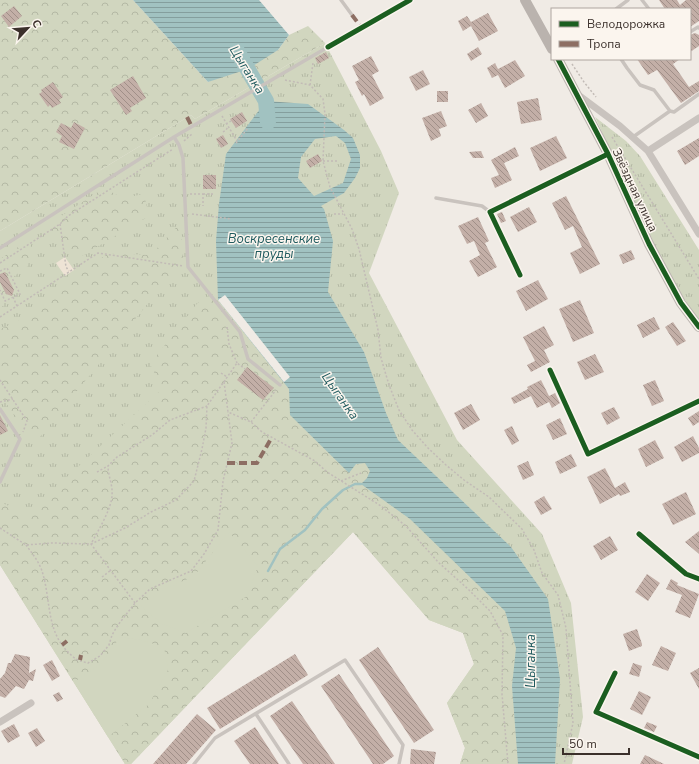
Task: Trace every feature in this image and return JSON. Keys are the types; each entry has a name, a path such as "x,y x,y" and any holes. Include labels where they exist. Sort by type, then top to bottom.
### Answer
{"street":[{"path":"328,46 410,0"},
{"path":"525,0 551,47"},
{"name":"Звёздная улица","path":"559,60 608,154 648,244 681,303 699,327"},
{"path":"576,93 620,126 648,152 699,234"},
{"path":"648,152 699,118"},
{"path":"520,276 490,212 608,154"},
{"path":"550,370 588,454 699,402"},
{"path":"639,534 686,574 699,579"},
{"path":"615,672 596,712 699,757"},
{"path":"0,722 31,703"}],"lane":[{"path":"341,0 352,15"},
{"path":"617,8 628,0"},
{"path":"642,0 648,8"},
{"path":"0,248 174,137 328,46"},
{"path":"622,60 640,85 654,90 670,111"},
{"path":"633,138 670,111 674,112 699,94"},
{"path":"174,137 183,158 188,267 240,332 248,359 280,385"},
{"path":"436,198 482,206 490,212"},
{"path":"0,409 20,439 0,482"},
{"path":"194,764 215,738 345,660 403,745 399,764"},
{"path":"256,714 288,764"}],"path":[{"path":"570,60 596,97"},
{"path":"307,65 314,61 310,85"},
{"path":"288,76 281,80 310,85 323,99 325,114 324,161 330,186 352,229 359,249 378,330 382,358 389,385 399,410 412,430 428,448 464,480 489,496 522,529 534,550 542,573 558,595 566,628 573,723 564,764"},
{"path":"219,111 236,142 248,128"},
{"path":"226,124 231,121"},
{"path":"223,132 228,127"},
{"path":"0,264 60,224 68,216 178,145 197,131"},
{"path":"612,137 699,279"},
{"path":"324,161 338,161"},
{"path":"184,194 214,194"},
{"path":"203,194 203,206"},
{"path":"185,213 231,219"},
{"path":"334,214 343,214"},
{"path":"60,224 66,267 69,272"},
{"path":"0,317 98,253 188,267"},
{"path":"0,271 7,268 20,294 5,301 0,290"},
{"path":"13,298 17,306"},
{"path":"226,315 229,344 237,363 245,369"},
{"path":"26,545 52,543 91,544 125,528 151,512 176,500 194,482 206,428 207,406 237,363"},
{"path":"221,373 227,377"},
{"path":"0,380 27,421 20,439"},
{"path":"0,528 26,545 34,555 42,570 55,634 65,648 75,659 88,663 100,656 109,645 118,625 136,603 150,589 191,570 204,554 218,530 223,481 232,443 224,382"},
{"path":"252,422 280,385"},
{"path":"0,402 12,399"},
{"path":"97,472 108,466 117,457 152,435 170,420 207,406"},
{"path":"228,412 252,422 262,432 314,461 327,472 381,506 406,526 438,562 468,589 490,612 503,635 502,694 508,764"},
{"path":"91,544 109,508 112,495 108,466"},
{"path":"341,481 361,473"},
{"path":"91,544 136,603"},
{"path":"102,578 111,570"}],"green space":[{"path":"0,0 133,0 208,82 278,50 289,35 308,26 325,43 195,119 191,115 0,231"},
{"path":"325,43 381,151 399,193 369,273 457,440 542,534 571,603 583,717 572,764 460,764 465,748 447,703 474,664 463,633 429,620 353,532 131,764 125,764 0,565 0,231 191,115 195,119"},
{"path":"595,117 626,141 640,156 699,250 699,321 668,274"},
{"path":"104,188 123,198 144,194 149,216 80,257 58,243 43,228"},
{"path":"181,222 183,260 35,443 0,395 0,329 17,322 78,273 109,253 151,255"},
{"path":"32,238 28,266 5,283 4,305 0,308 0,259"},
{"path":"218,293 218,300 289,389 290,415 350,473 356,464 365,463 370,470 367,478 361,484 410,519 505,611 516,648 512,686 518,764 460,764 465,748 447,703 474,664 463,633 429,620 353,532 131,764 125,764 0,565 0,502 27,514 162,389 150,364 200,300"},
{"path":"229,532 258,566 247,596 186,633 162,624 141,606 161,591 194,576"},
{"path":"120,637 141,640 164,647 168,670 149,704 108,737 74,682 101,664"}],"shaded area":[{"path":"65,257 74,270 65,276 56,263"}],"water":[{"path":"133,0 259,0 289,35 278,50 248,69 208,82"},
{"name":"Воскресенские пруды","path":"266,101 308,104 353,138 360,155 360,168 344,193 321,206 324,209 333,241 328,292 364,352 386,413 398,440 511,547 548,599 560,679 555,764 518,764 512,686 516,648 505,611 410,519 361,484 367,478 370,471 365,463 356,464 349,473 290,415 289,389 218,300 216,241 219,204 226,154","holes":["336,136 345,143 351,159 343,183 314,196 298,178 301,157 315,139"]}],"pier":[{"path":"225,295 290,377 284,382 218,300"}],"building":[{"path":"659,0 677,0 680,5 686,0 699,0 699,21 691,26 691,8 664,8"},
{"path":"14,6 22,16 9,27 1,16"},
{"path":"488,13 498,31 479,41 471,26 463,31 458,21 467,16 471,22"},
{"path":"695,33 699,35 699,46 691,51 691,35"},
{"path":"478,47 482,54 471,61 467,54"},
{"path":"326,52 329,58 318,64 315,58"},
{"path":"371,56 379,71 372,75 384,98 370,106 364,94 362,96 355,82 359,80 352,66"},
{"path":"515,60 525,76 505,88 498,75 492,78 487,68 495,63 498,69"},
{"path":"638,60 679,60 673,64 689,87 699,81 699,91 681,103 657,70 648,75"},
{"path":"423,70 430,84 416,91 409,77"},
{"path":"133,76 146,98 130,108 132,111 126,115 110,90"},
{"path":"53,82 63,97 59,100 61,103 52,108 50,105 48,107 39,94 42,92 41,90"},
{"path":"437,91 448,91 448,102 437,102"},
{"path":"538,98 542,120 521,124 517,102"},
{"path":"481,103 488,116 476,123 468,110"},
{"path":"441,111 447,126 439,129 441,136 431,141 422,118"},
{"path":"242,112 247,121 236,128 230,119"},
{"path":"74,122 85,128 74,149 59,142 62,136 56,132 61,123 71,128"},
{"path":"223,135 228,144 221,148 216,139"},
{"path":"556,136 567,158 540,171 530,148"},
{"path":"699,138 699,156 685,165 677,151"},
{"path":"515,147 519,156 504,163 512,180 495,188 491,178 499,175 491,160"},
{"path":"481,151 484,158 473,158 469,152"},
{"path":"318,154 322,161 310,168 306,161"},
{"path":"203,175 216,175 216,189 203,189"},
{"path":"566,196 600,264 580,274 570,253 582,247 573,226 565,230 552,203"},
{"path":"529,207 537,222 518,232 510,217"},
{"path":"502,212 506,221 501,223 497,214"},
{"path":"478,217 489,241 485,243 497,267 478,277 469,261 480,255 474,241 467,244 458,226"},
{"path":"631,250 635,259 623,264 619,255"},
{"path":"5,272 14,290 12,296 6,294 0,282 0,274"},
{"path":"538,280 548,299 526,311 516,291"},
{"path":"580,300 594,333 573,342 559,309"},
{"path":"654,317 660,329 643,338 637,325"},
{"path":"673,322 686,341 677,346 665,327"},
{"path":"544,326 554,345 544,350 550,362 531,372 527,365 535,361 523,337"},
{"path":"595,354 604,372 585,380 577,362"},
{"path":"247,367 274,388 263,400 237,380"},
{"path":"541,380 549,396 555,393 560,403 552,408 549,402 537,408 531,396 514,404 511,398 528,389 527,387"},
{"path":"655,380 664,401 652,406 643,385"},
{"path":"471,404 480,420 463,430 454,413"},
{"path":"614,407 620,418 607,425 601,413"},
{"path":"699,411 699,422 693,426 688,418"},
{"path":"0,415 8,431 0,435"},
{"path":"560,418 567,434 553,440 546,425"},
{"path":"512,426 519,441 512,445 504,430"},
{"path":"693,436 699,448 699,453 682,462 674,447"},
{"path":"655,440 664,458 646,467 638,449"},
{"path":"571,454 577,466 560,474 555,462"},
{"path":"528,461 534,475 523,480 517,466"},
{"path":"605,468 615,488 625,482 630,492 620,496 619,494 600,504 587,477"},
{"path":"686,492 696,514 673,525 662,504"},
{"path":"544,496 552,509 541,515 534,502"},
{"path":"699,531 699,554 685,542"},
{"path":"610,536 618,550 601,560 593,546"},
{"path":"647,574 660,583 648,601 635,592"},
{"path":"671,579 678,583 677,585 699,594 690,618 675,612 682,595 666,589"},
{"path":"637,629 642,646 629,651 623,634"},
{"path":"661,646 676,653 668,671 652,665"},
{"path":"378,647 434,730 414,743 359,660"},
{"path":"15,654 30,657 29,673 36,669 33,681 29,680 24,689 16,686 5,698 0,696 0,679 5,673 8,663 11,663"},
{"path":"295,654 308,675 220,729 207,708"},
{"path":"52,660 60,676 52,681 43,665"},
{"path":"633,663 642,666 639,677 629,674"},
{"path":"699,668 699,689 690,673"},
{"path":"339,674 394,756 383,764 373,764 321,686"},
{"path":"639,691 651,697 642,715 630,709"},
{"path":"59,692 63,699 57,702 53,695"},
{"path":"292,701 335,764 303,764 270,716"},
{"path":"197,714 216,730 186,764 153,764"},
{"path":"647,722 657,726 654,732 644,728"},
{"path":"14,724 20,736 8,743 1,731"},
{"path":"255,727 279,764 250,764 234,741"},
{"path":"37,728 45,741 36,747 28,733"},
{"path":"411,749 436,752 434,764 410,764"},
{"path":"645,755 664,764 640,764"}],"waterway":[{"name":"Цыганка","path":"237,51 266,101 268,122"},
{"path":"268,571 280,549 305,530 322,509 343,490 355,484 361,484"}],"marked path":[{"path":"352,15 361,27"},
{"path":"187,117 192,127"},
{"path":"227,463 257,463 272,437"},
{"path":"62,645 67,641"},
{"path":"80,660 81,655"}],"cycle path":[{"path":"328,47 410,0"},
{"path":"559,60 608,154 649,244 681,303 699,327"},
{"path":"520,275 490,212 608,154"},
{"path":"550,370 588,454 699,401"},
{"path":"639,534 686,574 699,579"},
{"path":"615,673 596,712 699,757"}]}
